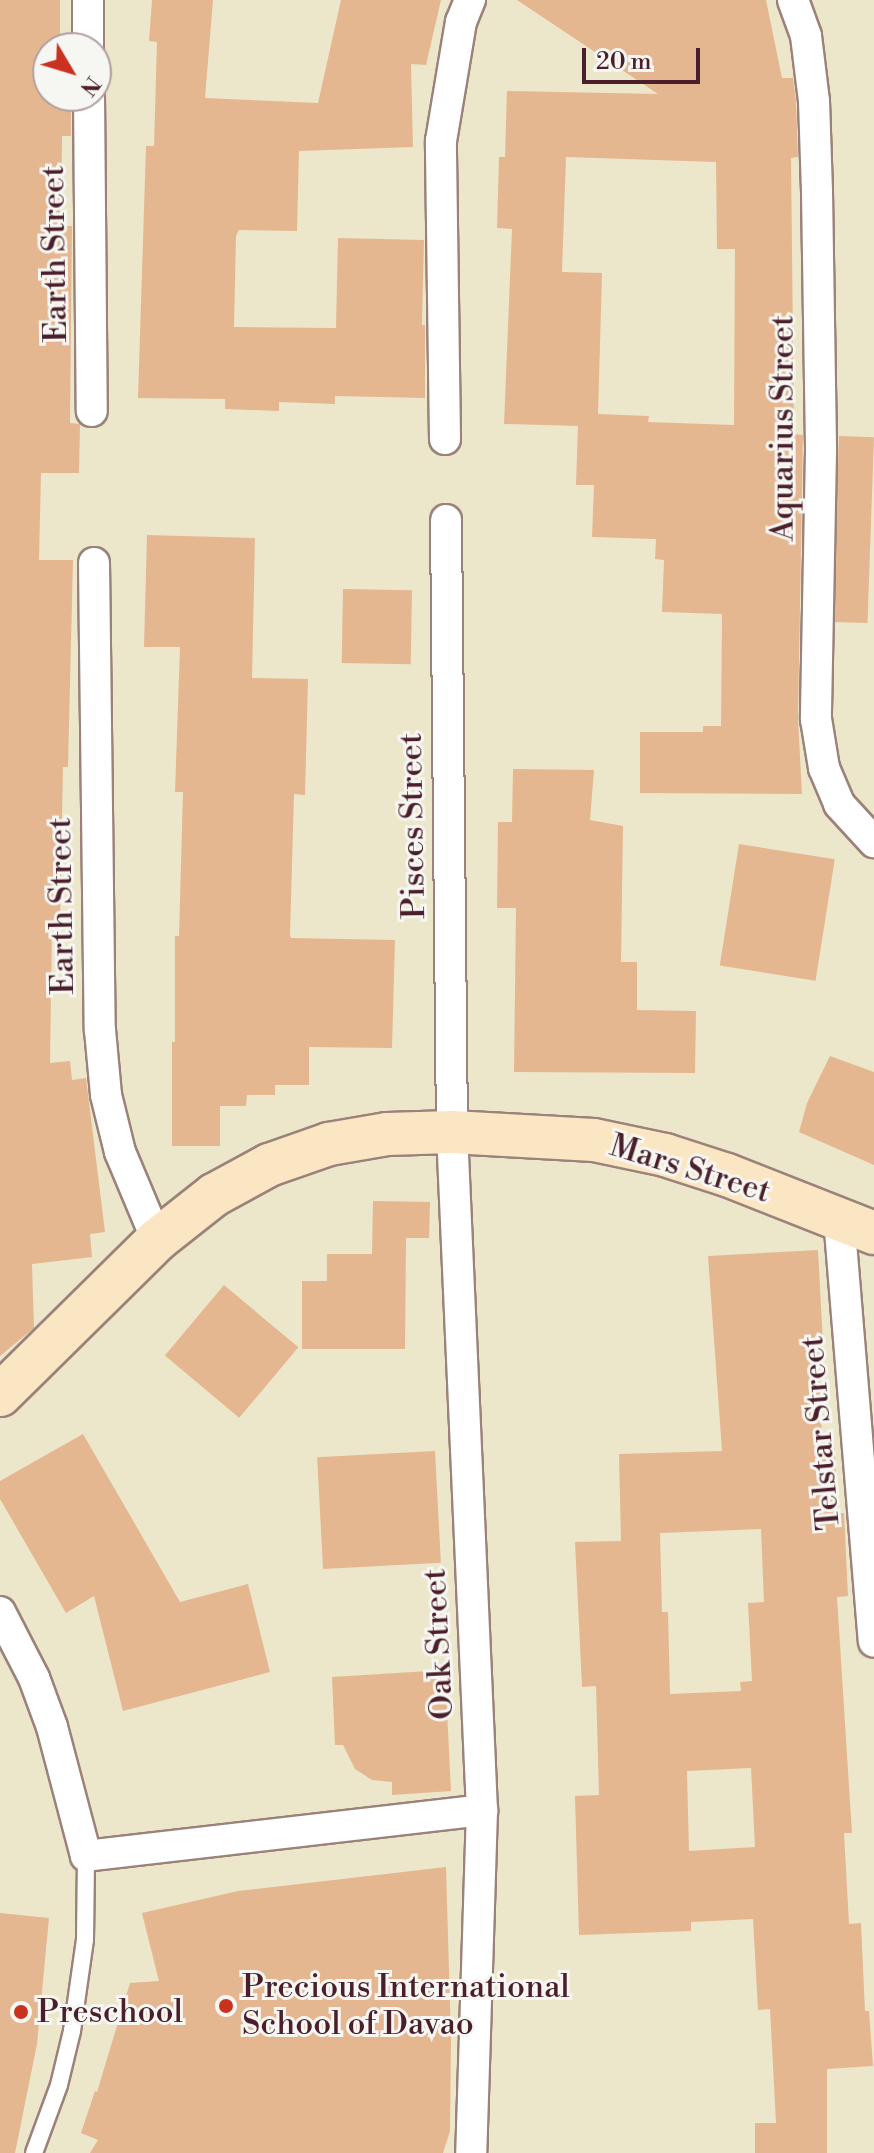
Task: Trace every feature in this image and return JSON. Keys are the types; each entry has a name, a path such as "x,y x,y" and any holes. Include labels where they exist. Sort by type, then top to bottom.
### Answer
{"street":[{"path":"88,0 88,32"},
{"path":"445,439 441,141 461,22 470,0"},
{"name":"Aquarius Street","path":"793,0 806,36 814,101 817,192 821,451 816,719 824,768 839,804 874,842"},
{"name":"Earth Street","path":"89,112 92,411"},
{"name":"Pisces Street","path":"446,520 452,1132"},
{"name":"Earth Street","path":"94,563 102,1056 106,1095 120,1152 157,1240"},
{"name":"Mars Street","path":"0,1395 157,1240 214,1195 281,1161 329,1144 373,1136 452,1132 594,1140 665,1155 857,1226"},
{"name":"Oak Street","path":"452,1132 482,1810 471,2153"},
{"name":"Telstar Street","path":"857,1226 874,1642"},
{"path":"0,1612 34,1678 52,1727 86,1856 482,1810"}],"lane":[{"path":"34,2153 59,2085 72,2031 85,1940 86,1856"}],"building":[{"path":"0,0 60,0 60,32 32,32 32,112 71,112 71,136 62,136 61,226 72,226 70,423 80,424 79,473 41,473 39,560 73,560 68,767 63,767 60,924 52,924 50,1063 70,1061 72,1080 86,1078 105,1232 90,1234 92,1257 32,1264 34,1328 0,1356"},
{"path":"152,0 213,0 205,98 318,103 341,0 441,0 426,65 411,64 413,147 299,151 297,231 239,230 236,236 234,327 336,328 338,238 424,240 422,325 425,325 425,398 335,396 335,404 279,402 279,411 225,409 225,399 138,398 146,146 154,146 157,42 149,41"},
{"path":"517,0 766,0 782,78 793,78 796,102 798,157 791,158 794,434 803,435 798,719 802,794 640,793 640,732 703,732 703,726 721,726 722,614 662,612 664,560 655,559 656,539 592,537 594,485 576,485 578,426 504,424 512,229 497,228 499,157 505,157 507,91 658,94","holes":["566,157 716,162 717,249 735,249 734,425 648,422 649,416 598,414 602,273 562,272"]},
{"path":"839,436 874,437 867,623 833,622"},
{"path":"147,535 255,538 252,678 308,679 305,795 294,794 291,938 395,940 392,1048 309,1047 309,1085 275,1085 275,1095 247,1095 246,1106 220,1106 220,1146 172,1146 175,936 179,936 183,792 175,792 180,647 144,647"},
{"path":"343,589 412,590 411,664 342,663"},
{"path":"513,769 594,770 590,820 623,826 621,962 637,962 637,1010 696,1011 695,1073 514,1072 516,908 497,908 498,822 512,822"},
{"path":"739,844 835,859 816,981 720,965"},
{"path":"830,1056 874,1072 874,1165 799,1132 807,1103"},
{"path":"373,1201 430,1202 429,1238 406,1238 405,1349 302,1349 302,1281 327,1281 327,1254 372,1254"},
{"path":"818,1250 823,1344 818,1345 822,1436 834,1436 838,1513 844,1513 848,1596 837,1597 852,1833 844,1833 849,1924 861,1923 865,2011 869,2011 873,2066 827,2069 827,2153 755,2153 755,2123 776,2123 770,2009 758,2010 753,1919 691,1922 691,1931 579,1935 575,1796 599,1795 596,1686 582,1687 575,1542 621,1541 619,1454 722,1451 708,1256","holes":["761,1529 764,1602 748,1603 752,1681 740,1682 741,1691 670,1694 668,1612 662,1612 660,1533","751,1768 755,1847 689,1851 687,1771"]},
{"path":"224,1285 298,1347 239,1418 165,1355"},
{"path":"83,1434 180,1602 248,1584 270,1672 123,1711 94,1596 66,1613 0,1499 0,1481"},
{"path":"435,1451 441,1563 323,1569 317,1457"},
{"path":"445,1670 451,1791 392,1795 392,1782 372,1780 355,1769 343,1745 335,1745 332,1677"},
{"name":"Precious International School of Davao","path":"446,1867 451,2039 450,2131 443,2153 90,2153 98,2140 81,2133 97,2092 130,1983 159,1981 142,1913 238,1891"},
{"name":"Preschool","path":"0,1913 49,1918 37,2044 15,2153 0,2153"}],"place":[{"name":"Precious International School of Davao","path":"226,2006"},
{"name":"Preschool","path":"21,2012"}]}
